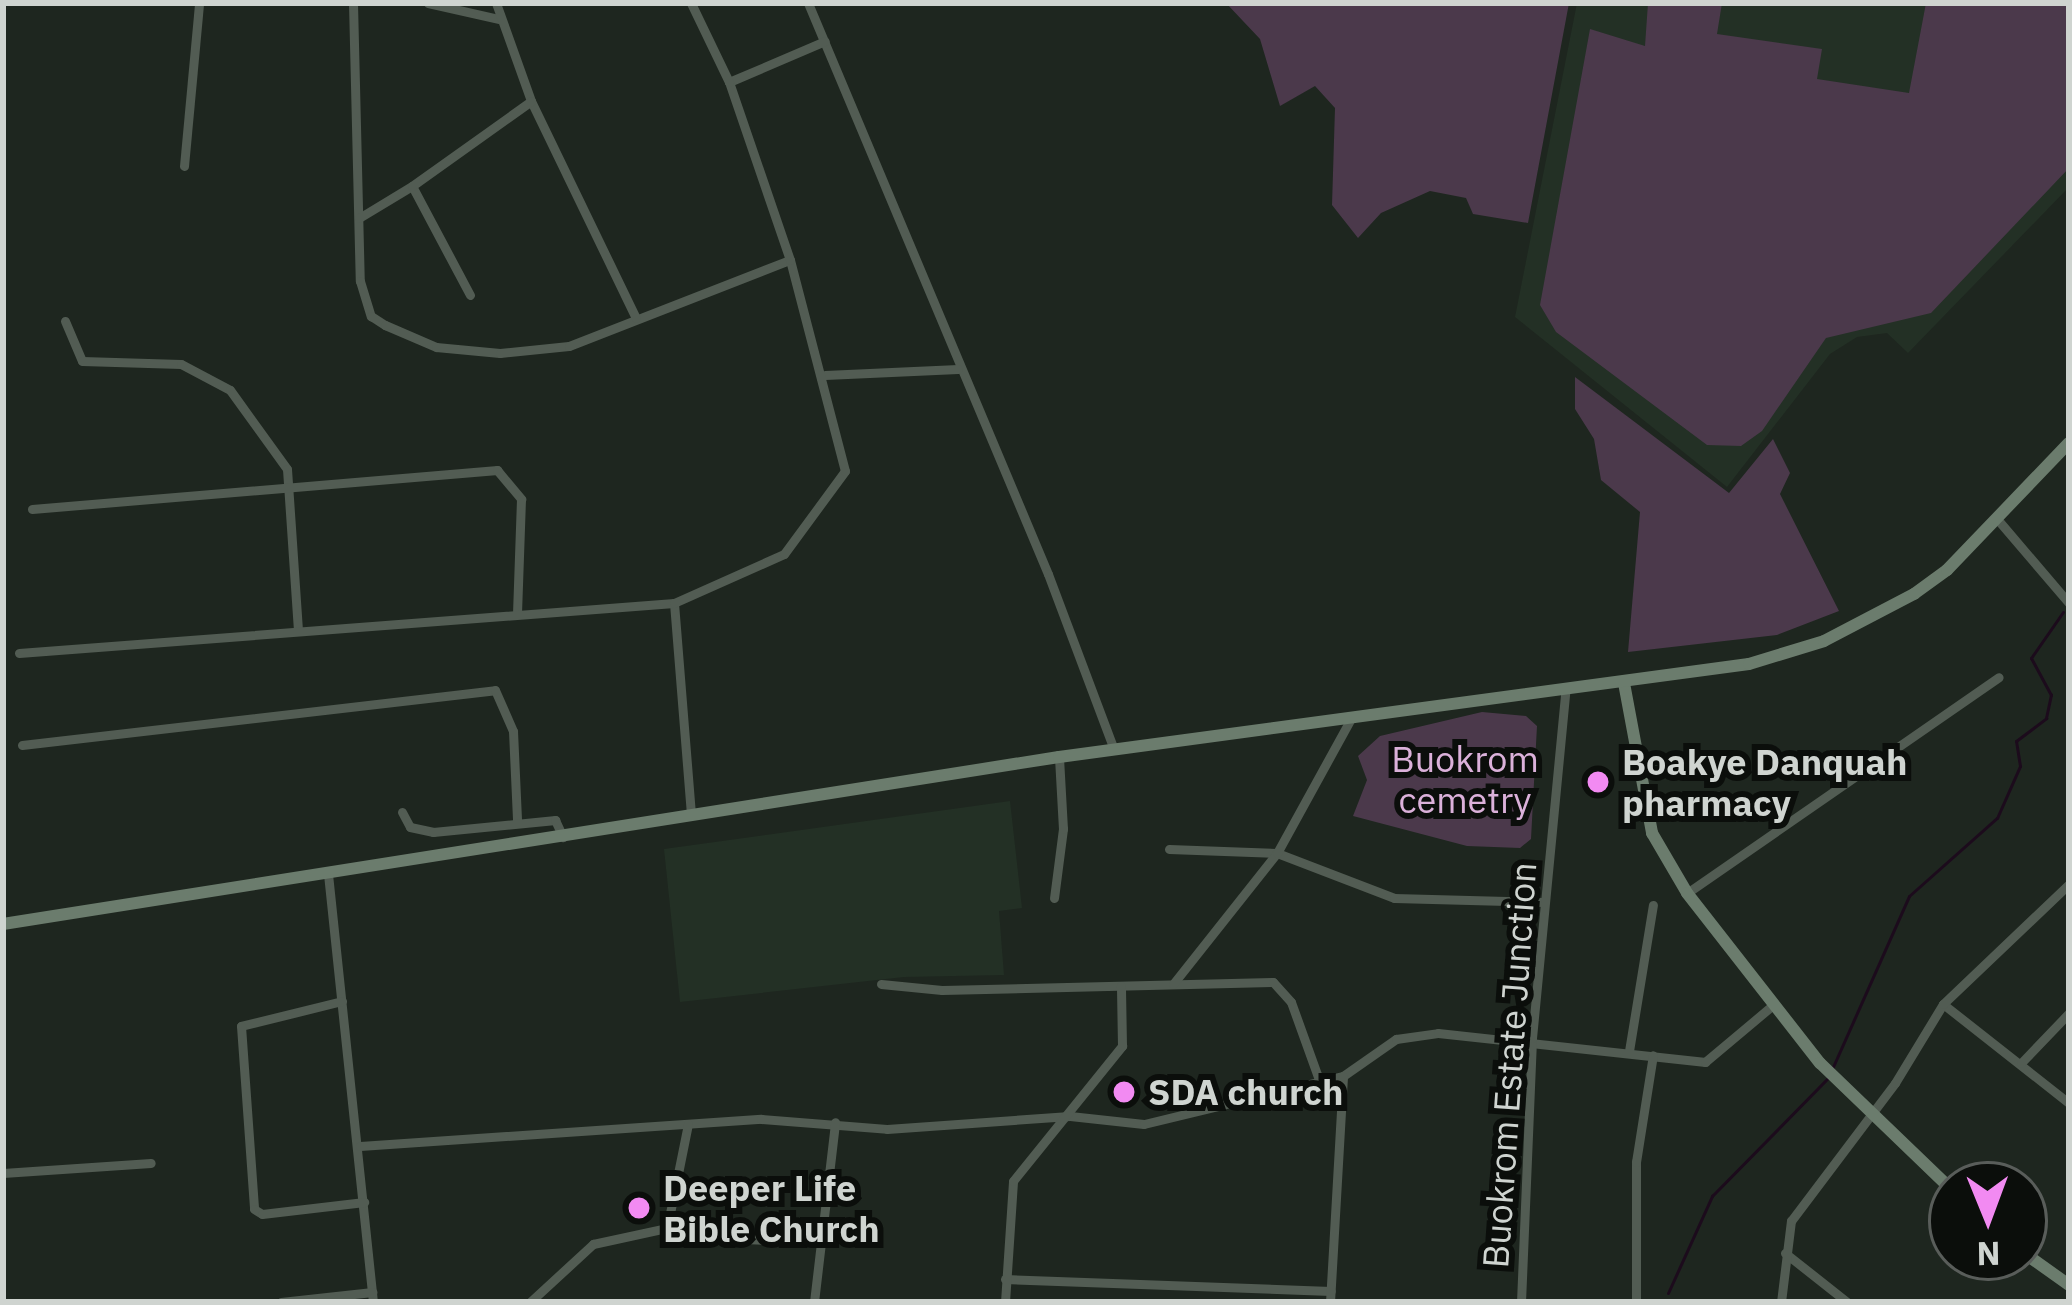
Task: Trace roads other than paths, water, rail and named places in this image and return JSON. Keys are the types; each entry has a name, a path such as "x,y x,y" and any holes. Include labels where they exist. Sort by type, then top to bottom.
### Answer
{"street":[{"path":"184,166 199,3"},
{"path":"353,3 360,281 371,316 436,347 500,353 569,346 790,260"},
{"path":"428,3 499,19"},
{"path":"496,3 531,101 636,318"},
{"path":"19,653 674,602 784,554 843,479 825,375 790,260 729,82 691,3"},
{"path":"808,3 1114,750"},
{"path":"729,82 825,41"},
{"path":"359,218 412,186 488,124 531,101"},
{"path":"412,186 470,295"},
{"path":"65,321 82,361 181,364 217,378 280,457 292,485 298,629"},
{"path":"825,375 958,369"},
{"path":"3,924 463,856 1059,757 1749,664 1824,640 1914,594 1998,520 2069,443"},
{"path":"32,509 496,470 520,499 517,611"},
{"path":"1998,520 2069,602"},
{"path":"674,602 691,815"},
{"path":"1687,892 1999,677"},
{"path":"1624,683 1652,832 1687,892 1820,1064 1928,1168"},
{"name":"Buokrom Estate Junction","path":"1521,1302 1532,1037 1566,688"},
{"path":"22,745 495,691 512,731 517,820"},
{"path":"1173,984 1276,853 1350,720"},
{"path":"1054,898 1063,829 1059,757"},
{"path":"402,812 410,827 457,833 517,820 555,820 563,837"},
{"path":"457,833 463,856"},
{"path":"1168,849 1276,853 1394,898 1544,902"},
{"path":"281,1302 373,1297 328,874"},
{"path":"1780,1302 1791,1221 1872,1116 1943,1004 2069,884"},
{"path":"1629,1051 1653,905"},
{"path":"881,984 1273,982 1291,1002 1318,1077"},
{"path":"1005,1302 1013,1181 1122,1046 1120,986"},
{"path":"342,1000 241,1026 251,1185 262,1214 364,1202"},
{"path":"360,1146 688,1124 835,1122 934,1129 1070,1116 1144,1124 1202,1115 1318,1077 1343,1076 1396,1039 1532,1037 1706,1062 1773,1004"},
{"path":"1943,1004 2069,1103"},
{"path":"2021,1063 2069,1013"},
{"path":"1636,1302 1636,1162 1653,1054"},
{"path":"1005,1279 1330,1296 1343,1076"},
{"path":"814,1302 817,1242 835,1122"},
{"path":"530,1302 592,1244 667,1228 688,1124"},
{"path":"3,1173 151,1163"},
{"path":"742,1239 817,1242"},
{"path":"1785,1252 1847,1302"},
{"path":"1165,1302 1166,1285"}],"waterway":[{"path":"1832,1069 1909,896 1997,818 2020,766 2016,741 2046,718 2051,695 2031,658 2063,612"},
{"path":"1668,1293 1712,1196 1828,1078"}],"place":[{"name":"Boakye Danquah pharmacy","path":"1598,782"},
{"name":"SDA church","path":"1124,1092"},
{"name":"Deeper Life Bible Church","path":"639,1208"}],"park label":[{"name":"Buokrom cemetry","path":"1465,778"}]}
